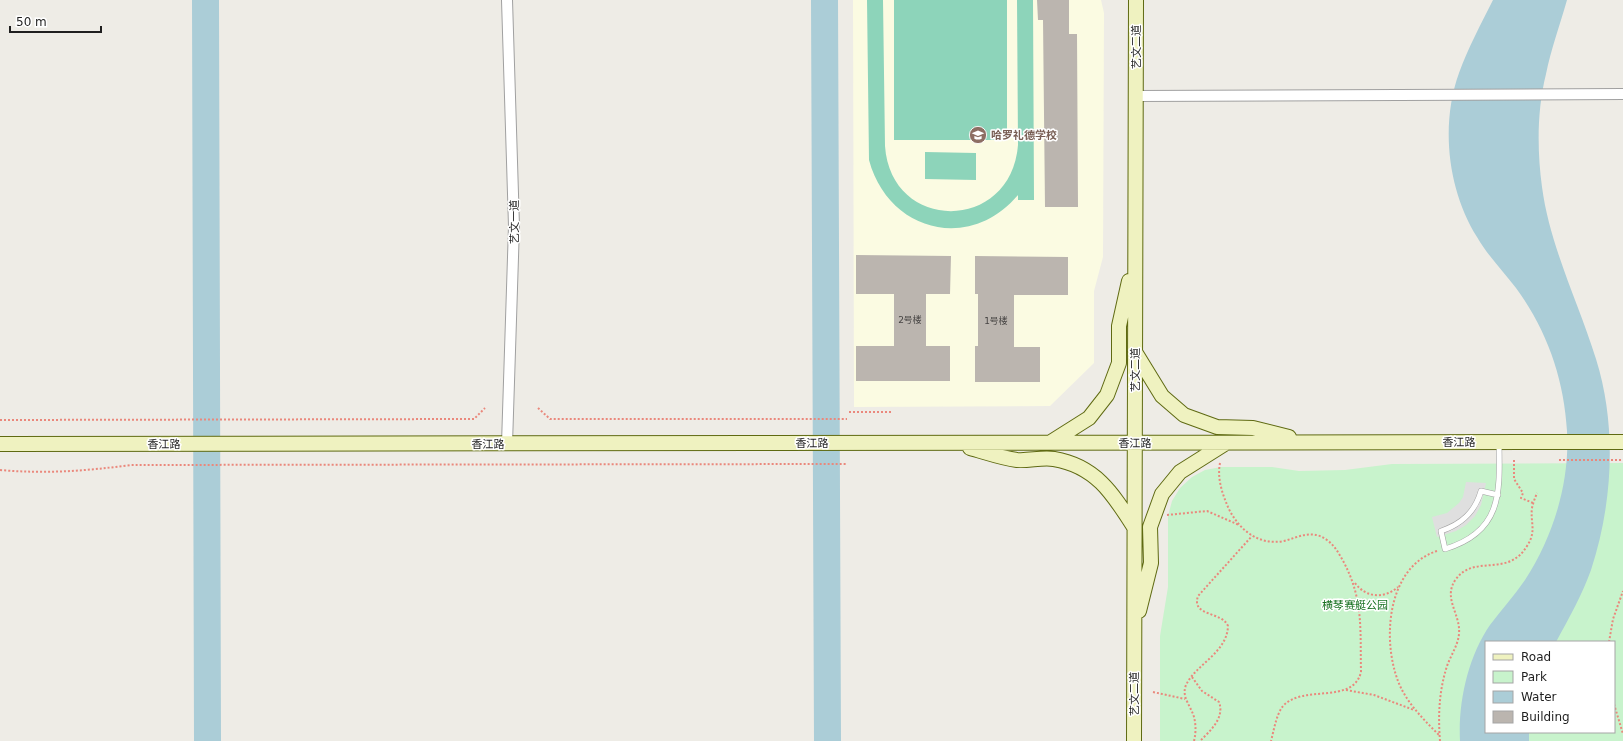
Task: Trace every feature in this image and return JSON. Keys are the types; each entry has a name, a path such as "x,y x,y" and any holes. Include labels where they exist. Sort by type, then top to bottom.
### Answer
{"main road":[{"name":"艺文二道","path":"1134,741 1136,0"},
{"path":"1050,443 1089,418 1102,403 1112,386 1119,363 1119,326 1135,258"},
{"path":"1135,352 1162,396 1184,415 1217,427 1253,428 1307,442"},
{"path":"1134,633 1151,563 1150,527 1160,498 1167,486 1180,472 1226,442"},
{"name":"香江路","path":"0,444 1620,442"},
{"path":"948,443 1017,460 1053,459 1077,467 1092,474 1105,485 1116,498 1134,528"}],"street":[{"name":"艺文一道","path":"507,0 514,226 507,444"},
{"path":"1136,96 1623,94"}],"lane":[{"path":"1498,495 1480,491 1474,507 1464,520 1457,525 1441,531 1445,549 1476,534 1490,516 1498,495 1500,442"}],"path":[{"path":"0,420 474,419 485,408"},
{"path":"538,408 550,419 847,419"},
{"path":"849,412 891,412"},
{"path":"1514,460 1514,479 1523,493 1521,498 1533,503"},
{"path":"1559,460 1623,460"},
{"path":"1220,463 1219,472 1224,497 1230,511 1240,526"},
{"path":"0,470 26,473 74,472 131,465 847,464"},
{"path":"1440,741 1439,713 1441,690 1448,663 1459,636 1458,621 1452,605 1452,587 1456,579 1470,568 1510,562 1523,552 1531,539 1533,531 1533,503 1537,493"},
{"path":"1164,516 1207,511 1240,526 1252,536 1274,541 1304,534 1320,536 1333,545 1354,582 1363,591 1375,595 1388,594 1399,587"},
{"path":"1194,741 1196,728 1194,716 1186,699 1185,687 1192,677 1215,653 1228,630 1228,626 1224,620 1199,608 1197,604 1198,596 1252,536"},
{"path":"1440,736 1415,710 1402,690 1393,666 1390,642 1390,623 1393,605 1399,587 1408,573 1420,561 1433,552 1445,549"},
{"path":"1345,690 1358,682 1361,672 1360,612 1354,582"},
{"path":"1609,641 1613,619 1623,591"},
{"path":"1192,677 1202,691 1219,702 1221,711 1218,720 1200,741"},
{"path":"1271,741 1278,716 1287,702 1297,697 1345,690 1388,699 1415,710"},
{"path":"1153,692 1186,699"},
{"path":"1615,707 1623,734"}],"shaded area":[{"name":"哈罗礼德学校","path":"853,0 1101,0 1104,13 1103,257 1094,291 1094,363 1050,406 854,407"},
{"path":"1466,482 1486,483 1481,505 1475,516 1466,525 1456,531 1437,537 1432,517 1447,513 1459,503 1463,497"}],"green space":[{"path":"867,0 883,0 885,146 892,175 907,195 928,207 951,211 974,207 995,195 1011,174 1018,145 1017,0 1033,0 1034,200 1018,200 1018,195 998,213 977,224 954,228 932,226 912,218 893,204 879,184 869,160"},
{"path":"894,0 1007,0 1007,140 894,140"},
{"path":"925,152 976,153 976,180 925,179"},
{"name":"横琴赛艇公园","path":"1623,463 1623,741 1160,741 1160,636 1168,587 1168,516 1172,501 1180,488 1192,477 1205,470 1221,467 1272,467 1299,471 1345,470 1392,464"}],"water":[{"path":"192,0 219,0 221,741 194,741"},
{"path":"811,0 838,0 841,741 814,741"},
{"path":"1493,0 1567,0 1550,55 1543,88 1539,116 1540,173 1551,231 1596,359 1603,385 1607,411 1610,464 1604,518 1591,570 1584,588 1557,641 1485,641 1485,733 1529,733 1529,741 1460,741 1461,711 1470,665 1482,638 1490,625 1525,580 1544,546 1558,509 1566,470 1567,451 1567,431 1562,393 1558,374 1545,338 1527,304 1477,237 1467,219 1459,199 1454,178 1450,157 1449,136 1453,93 1466,54"}],"building":[{"path":"1037,0 1069,0 1069,34 1077,34 1078,207 1045,207 1043,20 1038,20"},
{"path":"856,255 951,256 950,294 926,294 926,346 950,346 950,381 856,381 856,346 894,346 894,294 856,294"},
{"path":"975,256 1068,257 1068,295 1014,295 1014,347 1040,347 1040,382 975,382 975,346 978,346 978,294 975,294"}],"place":[{"name":"哈罗礼德学校","path":"978,135"}]}
